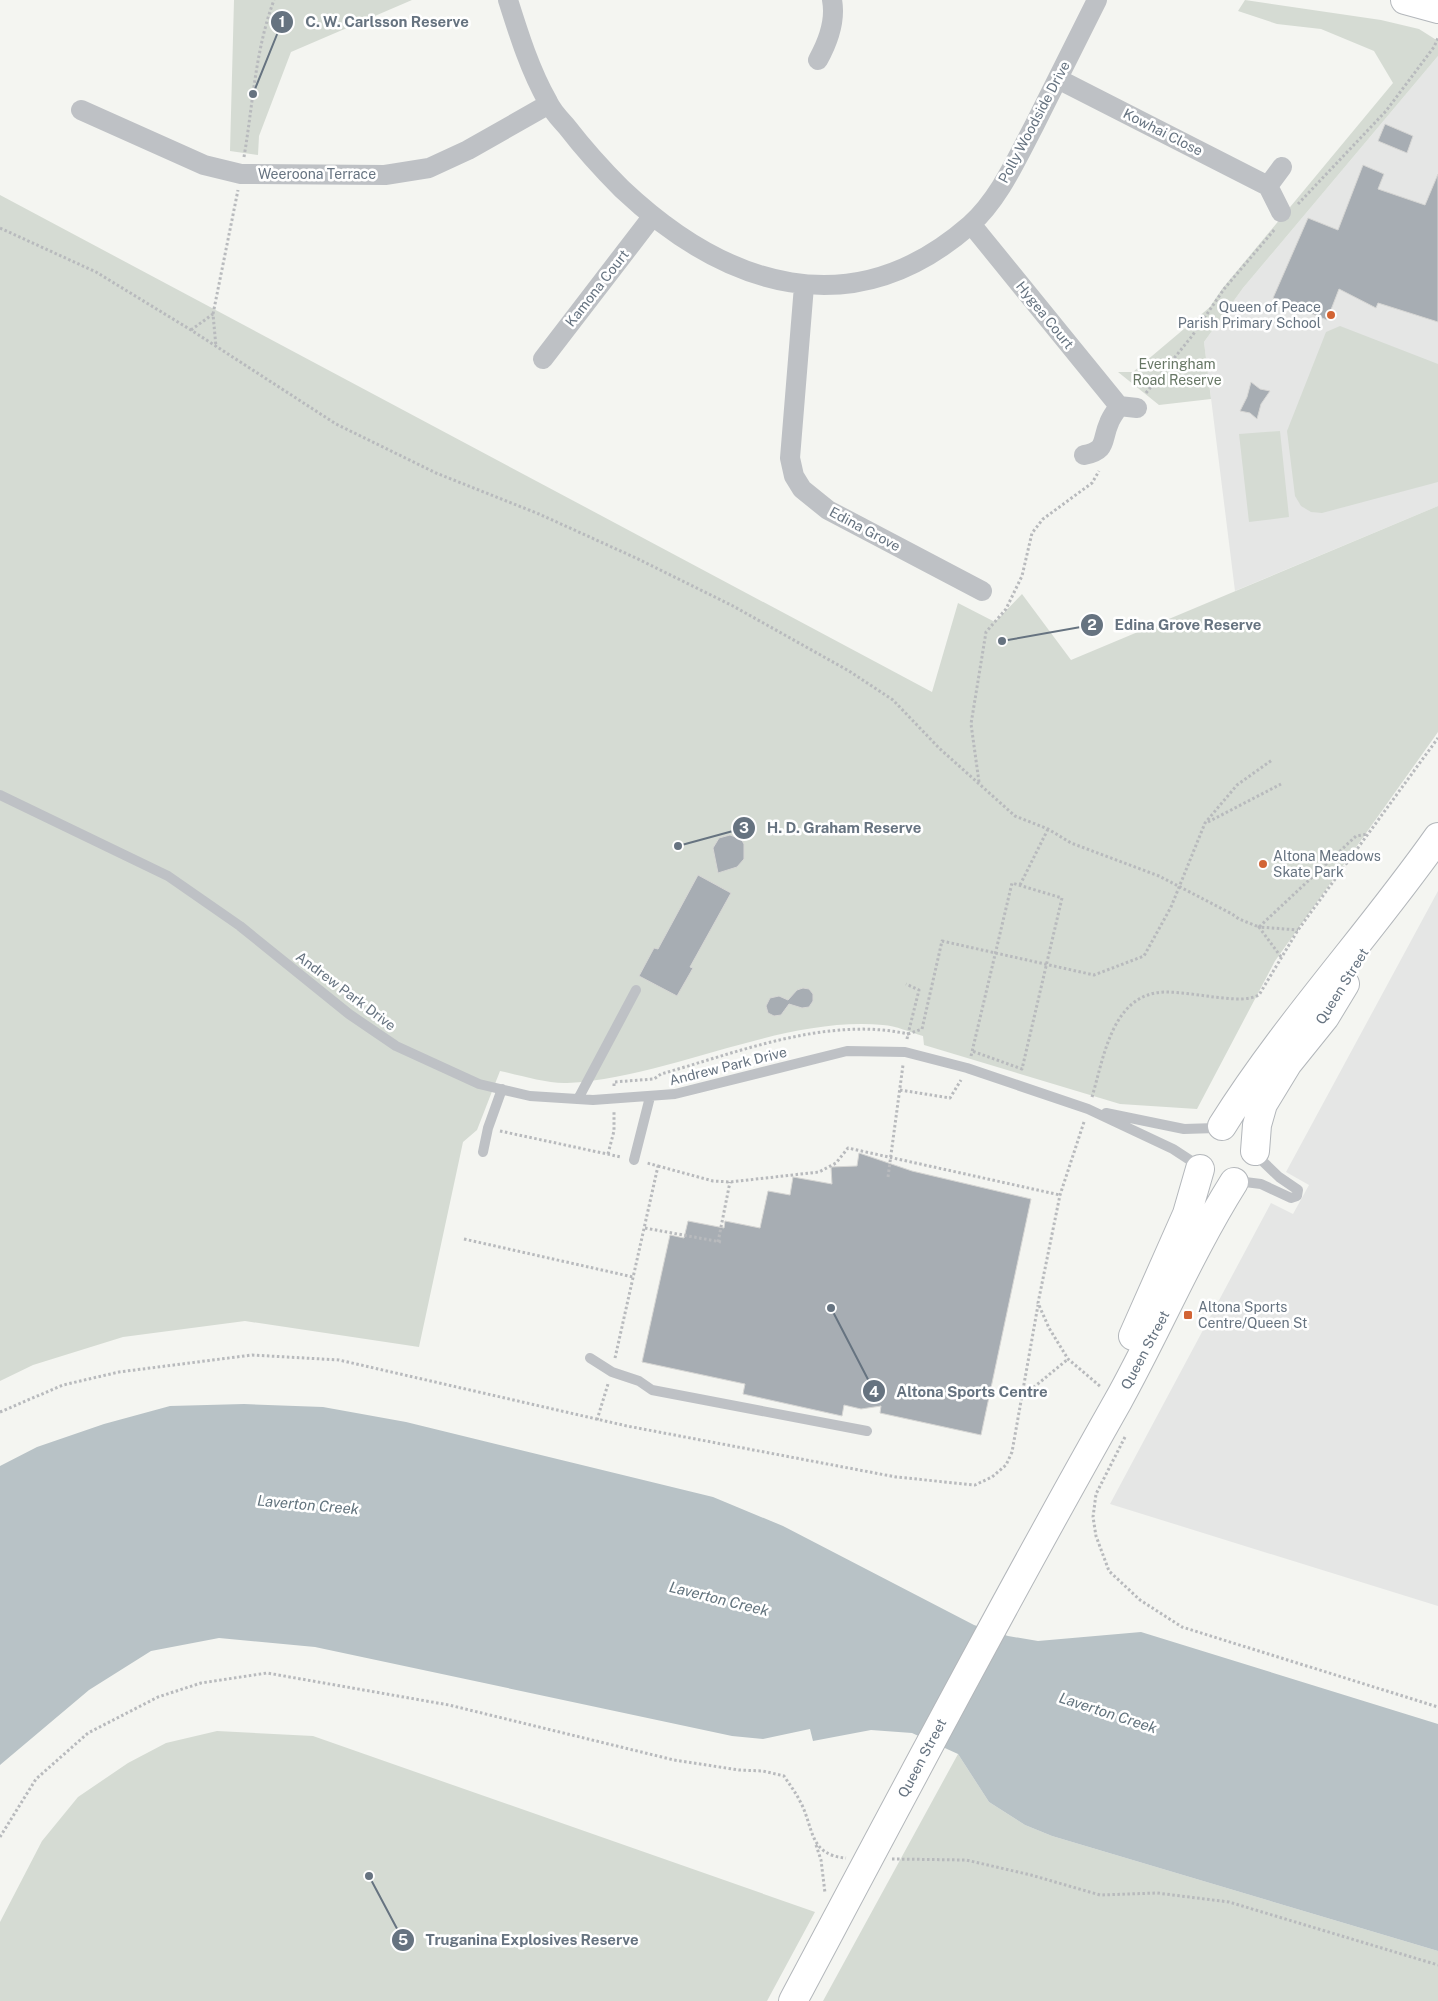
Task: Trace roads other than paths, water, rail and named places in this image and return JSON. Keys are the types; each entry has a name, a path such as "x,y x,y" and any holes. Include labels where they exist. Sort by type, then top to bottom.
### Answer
{"main road":[{"path":"1404,0 1438,9"},
{"name":"Queen Street","path":"1219,1127 1274,1050 1393,900 1438,837"},
{"name":"Queen Street","path":"1255,1153 1257,1125 1263,1104 1288,1063 1325,1017 1393,900"},
{"path":"1219,1127 1240,1129 1247,1135 1255,1153 1250,1171 1236,1182 1215,1182 1200,1167 1198,1148 1202,1140 1219,1127"},
{"name":"Queen Street","path":"1052,1516 1187,1214 1200,1167"},
{"name":"Queen Street","path":"793,2001 1052,1516 1119,1398 1178,1288 1209,1222 1236,1182"}],"street":[{"name":"Polly Woodside Drive","path":"508,0 524,50 548,104 598,166 652,217 713,257 760,277 804,286 854,283 894,273 929,257 971,224 1008,176 1097,0"},
{"path":"818,60 828,42 831,27 832,0"},
{"name":"Kowhai Close","path":"1058,78 1268,186"},
{"name":"Weeroona Terrace","path":"81,110 204,165 241,174 385,175 429,168 468,150 548,104"},
{"path":"1282,166 1268,186 1285,214"},
{"name":"Kamona Court","path":"543,359 652,217"},
{"name":"Hygea Court","path":"971,224 1128,407 1108,424 1102,446 1094,453 1084,455"},
{"name":"Edina Grove","path":"804,286 790,458 794,476 802,489 828,510 982,591"}],"lane":[{"name":"Andrew Park Drive","path":"0,795 168,876 211,904 349,1014 396,1046 479,1084 530,1096 578,1099 650,1097 675,1094 848,1051 905,1052 967,1068 1088,1109 1184,1129 1219,1127"},
{"path":"578,1099 636,990"},
{"path":"483,1152 488,1128 502,1089"},
{"path":"634,1160 650,1097"},
{"name":"Andrew Park Drive","path":"1088,1109 1173,1149 1200,1167"},
{"path":"1236,1182 1261,1184 1291,1198 1297,1196 1298,1190 1279,1177 1255,1153"},
{"path":"590,1358 612,1372 639,1381 652,1390 866,1431"}],"water":[{"name":"Laverton Creek","path":"244,1404 323,1407 406,1422 713,1497 783,1526 974,1625 1008,1636 1038,1641 1141,1632 1438,1724 1438,1951 1052,1836 1025,1825 989,1802 958,1754 912,1733 871,1730 813,1741 810,1729 763,1739 732,1736 315,1647 219,1638 151,1651 89,1690 0,1765 0,1466 37,1447 104,1424 170,1406"}],"place":[{"name":"C. W. Carlsson Reserve","path":"253,94"},
{"name":"Queen of Peace Parish Primary School","path":"1331,315"},
{"name":"Edina Grove Reserve","path":"1002,641"},
{"name":"H. D. Graham Reserve","path":"678,846"},
{"name":"Altona Meadows Skate Park","path":"1263,864"},
{"name":"Altona Sports Centre","path":"831,1308"},
{"name":"Altona Sports Centre/Queen St","path":"1188,1315"},
{"name":"Truganina Explosives Reserve","path":"369,1876"}],"park label":[{"name":"Everingham Road Reserve","path":"1177,372"}]}
